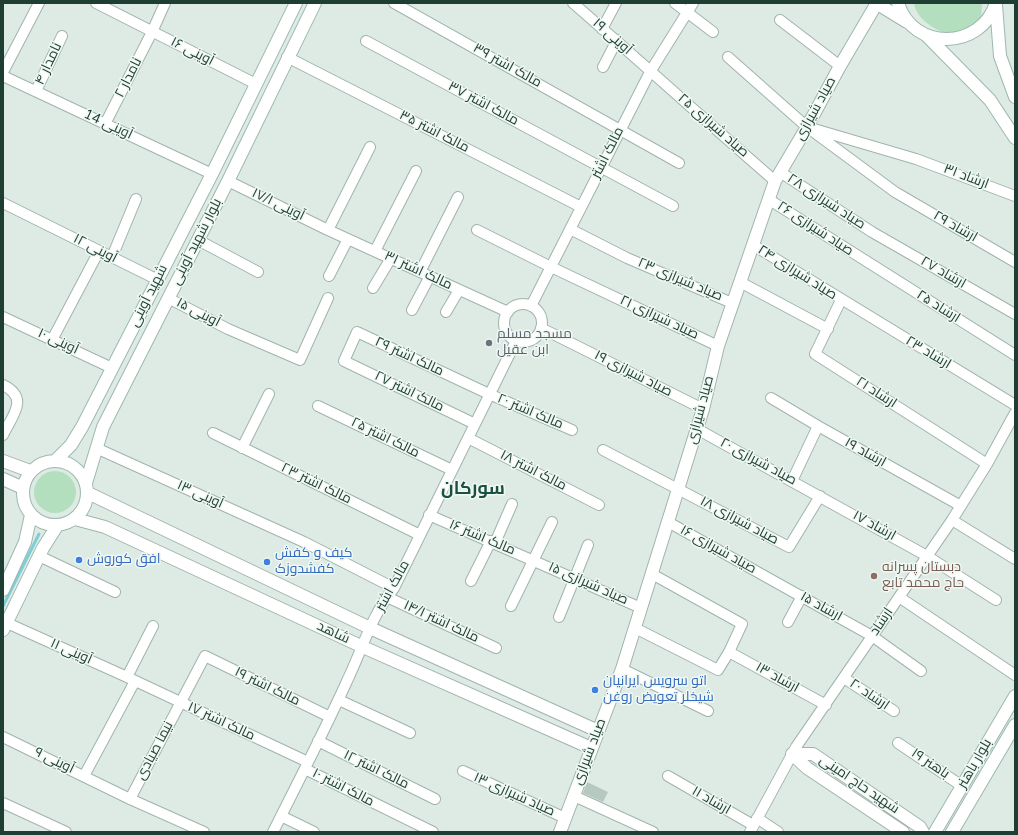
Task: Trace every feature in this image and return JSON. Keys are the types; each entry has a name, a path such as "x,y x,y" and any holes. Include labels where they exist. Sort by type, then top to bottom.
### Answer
{"street":[{"path":"3,72 40,3"},
{"name":"۱۶ آوینی","path":"96,3 256,84"},
{"name":"نامدار ۲","path":"105,124 152,32 165,3"},
{"path":"256,84 296,3"},
{"name":"بلوار شهید آوینی","path":"87,488 96,448 103,427 228,181 315,3"},
{"name":"مالک اشتر ۳۹","path":"394,3 679,163"},
{"name":"آوینی ۱۹","path":"573,3 602,29 617,40 650,72"},
{"path":"602,29 616,3"},
{"path":"675,3 713,32"},
{"name":"مالک اشتر","path":"531,306 650,72 693,3"},
{"path":"876,3 912,25"},
{"name":"صیاد شیرازی","path":"560,832 622,669 703,409 718,346 768,199 777,176 807,127 876,3"},
{"path":"898,3 902,12 919,32 942,39 962,37 976,31 988,20 996,4"},
{"path":"996,4 1000,56 1015,97"},
{"path":"780,20 840,66"},
{"path":"926,35 990,100 1015,138"},
{"name":"نامدار ۴","path":"36,91 62,36"},
{"path":"603,67 617,40"},
{"name":"مالک اشتر ۳۷","path":"366,41 673,206"},
{"name":"ارشاد ۲۹","path":"728,56 807,127 895,192 1015,262"},
{"name":"مالک اشتر ۳۵","path":"288,57 580,208"},
{"name":"صیاد شیرازی ۲۵","path":"650,72 777,176"},
{"name":"آوینی 14","path":"3,76 212,174"},
{"name":"شهید آوینی","path":"56,460 71,445 112,368 212,174 256,84"},
{"name":"ارشاد ۳۱","path":"807,127 916,158 1015,196"},
{"path":"328,230 370,147"},
{"path":"375,251 416,171"},
{"name":"صیاد شیرازی ۲۸","path":"777,176 872,232"},
{"name":"آوینی ۱۷/۱","path":"228,181 328,230"},
{"path":"420,272 458,197"},
{"name":"صیاد شیرازی ۲۶","path":"768,199 862,259"},
{"path":"112,257 136,200"},
{"name":"۱۲ آوینی","path":"3,203 158,280"},
{"name":"صیاد شیرازی ۲۳","path":"570,229 627,258 732,303"},
{"name":"مالک اشتر ۳۱","path":"328,230 508,312"},
{"name":"صیاد شیرازی ۲۱","path":"477,230 600,291 718,346"},
{"name":"ارشاد ۲۷","path":"872,232 1015,314"},
{"path":"330,276 348,239"},
{"path":"198,240 258,272"},
{"name":"صیاد شیرازی ۲۴","path":"753,245 841,300"},
{"path":"52,340 99,251"},
{"path":"373,288 391,258"},
{"name":"ارشاد ۲۵","path":"862,259 1015,355"},
{"path":"412,310 430,276"},
{"path":"740,282 828,329"},
{"path":"446,312 459,290"},
{"name":"آوینی ۱۵","path":"168,298 228,329 300,360 328,298"},
{"name":"ارشاد ۲۱","path":"841,300 815,354 987,464"},
{"name":"ارشاد ۲۳","path":"841,300 1015,405"},
{"path":"521,304 531,306 540,315 541,328 534,338 528,341 516,341 507,334 504,328 505,317 508,312 521,304"},
{"name":"۱۰ آوینی","path":"3,317 112,368"},
{"name":"صیاد شیرازی ۱۹","path":"541,328 703,409"},
{"name":"مالک اشتر ۲۹","path":"344,361 357,332 489,394"},
{"name":"مالک اشتر","path":"273,832 339,700 370,628 386,596 394,588 516,341"},
{"name":"مالک اشتر ۲۷","path":"344,361 475,424"},
{"path":"3,385 15,393 18,398 18,405 3,435"},
{"path":"242,448 269,394"},
{"name":"مالک اشتر ۲۰","path":"489,394 572,430"},
{"name":"ارشاد ۱۹","path":"771,398 961,506"},
{"name":"مالک اشتر ۲۵","path":"318,406 452,470"},
{"name":"ارشاد","path":"753,825 792,754 952,520 987,464 1015,413"},
{"path":"792,481 818,426"},
{"name":"صیاد شیرازی ۲۰","path":"696,429 820,496"},
{"name":"مالک اشتر ۲۳","path":"212,433 420,535"},
{"name":"مالک اشتر ۱۸","path":"468,438 599,505"},
{"name":"آوینی ۱۳","path":"96,448 304,542 394,588"},
{"path":"603,450 678,489"},
{"path":"56,460 66,462 75,467 82,474 87,488 84,508 75,519 66,524 57,526 47,525 31,515 23,498 23,488 30,471 46,461 56,460"},
{"path":"3,461 30,471"},
{"path":"3,479 23,488"},
{"name":"شاهد","path":"87,488 370,628 598,731"},
{"name":"صیاد شیرازی ۱۸","path":"678,489 789,547 820,496"},
{"name":"ارشاد ۱۷","path":"820,496 928,556 996,600"},
{"path":"471,581 512,504"},
{"path":"3,590 7,571 24,542 31,515"},
{"name":"مالک اشتر ۱۶","path":"429,515 534,560"},
{"name":"شاهد","path":"75,519 106,527 363,647 592,748"},
{"path":"952,520 1015,559"},
{"path":"511,606 552,522"},
{"name":"صیاد شیرازی ۱۶","path":"668,522 769,578"},
{"path":"5,626 39,556 57,526"},
{"path":"559,617 588,545"},
{"path":"39,556 114,592"},
{"name":"صیاد شیرازی ۱۵","path":"534,560 641,608"},
{"path":"635,628 718,670 729,652 742,624 652,574"},
{"name":"ارشاد ۱۵","path":"769,578 872,636 921,671"},
{"name":"مالک اشتر ۱۴/۱","path":"386,596 496,648"},
{"path":"788,622 802,596"},
{"path":"899,597 1015,674"},
{"name":"۱۱ آوینی","path":"5,626 131,679"},
{"path":"84,776 131,679 153,626"},
{"name":"ارشاد ۱۳","path":"729,652 826,705"},
{"name":"نیما صیادی","path":"130,799 205,656"},
{"name":"مالک اشتر ۱۹","path":"205,656 330,717"},
{"path":"622,669 708,711"},
{"name":"ارشاد ۲۰","path":"844,678 894,712"},
{"name":"مالک اشتر ۱۷","path":"131,679 306,765"},
{"name":"بلوار باهنر","path":"935,832 1015,696"},
{"path":"339,700 410,733"},
{"name":"بلوار باهنر","path":"952,832 1015,725"},
{"name":"۹ آوینی","path":"3,737 130,799 204,832"},
{"name":"مالک اشتر ۱۲","path":"318,741 435,799"},
{"name":"باهنر ۱۹","path":"898,743 962,786"},
{"name":"شهید حاج امینی","path":"792,754 813,754 920,827 923,832"},
{"name":"شهید حاج امینی","path":"792,754 808,768 903,832"},
{"name":"مالک اشتر ۱۰","path":"306,765 382,807 433,832"},
{"name":"صیاد شیرازی ۱۳","path":"463,772 565,818"},
{"name":"ارشاد ۱۱","path":"668,776 753,825 778,832"},
{"path":"574,796 649,830"},
{"path":"3,803 66,832"},
{"path":"281,816 314,832"}],"green space":[{"path":"914,3 982,3 981,18 964,33 955,35 939,31 925,22 916,10"},
{"path":"55,471 70,477 76,492 70,507 55,513 40,507 34,492 40,477"}],"building":[{"path":"587,782 608,792 603,802 583,793"}],"waterway":[{"path":"3,606 39,534"}],"place":[{"name":"مسجد مسلم ابن عقیل","path":"489,343"},
{"name":"افق کوروش","path":"79,560"},
{"name":"کیف و کفش کفشدوزک","path":"267,562"},
{"name":"دبستان پسرانه حاج محمد تابع","path":"874,576"},
{"name":"اتو سرویس ایرانیان شیخلر تعویض روغن","path":"595,690"}],"district":[{"name":"سورکان","path":"473,490"}]}
